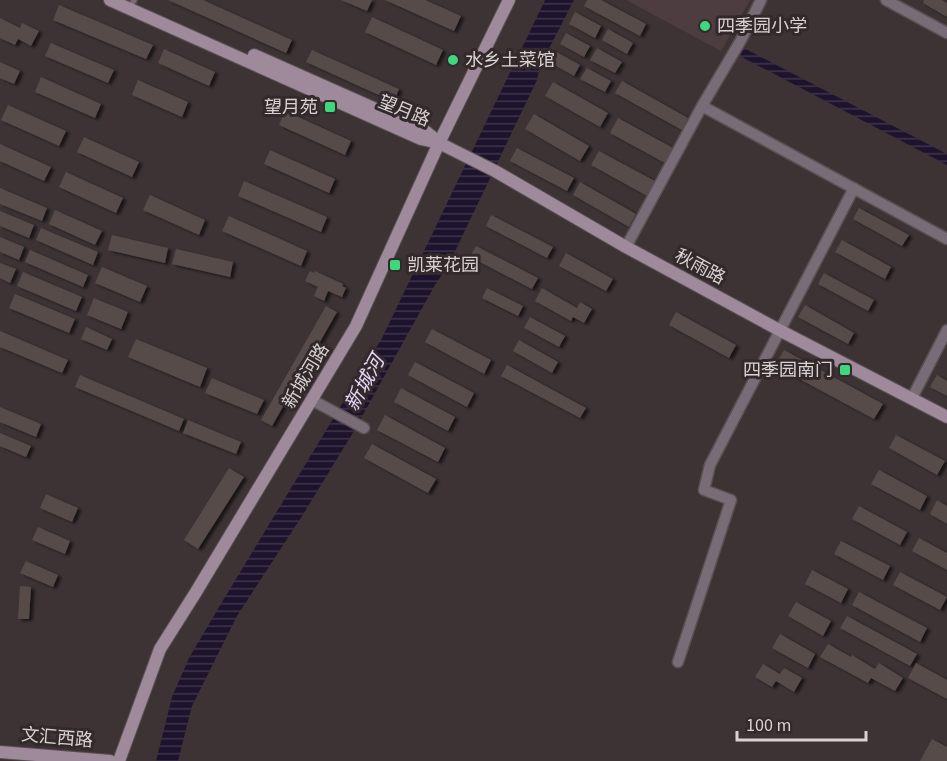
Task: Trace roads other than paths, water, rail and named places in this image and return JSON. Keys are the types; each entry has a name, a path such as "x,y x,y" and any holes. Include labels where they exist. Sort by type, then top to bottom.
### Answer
{"street":[{"name":"望月路","path":"110,0 421,139 439,143"},
{"name":"新城河路","path":"119,761 160,649 356,326 439,143 508,0"},
{"path":"626,247 761,0"},
{"path":"886,0 947,33"},
{"name":"望月路","path":"132,1 425,131 439,143"},
{"path":"702,106 947,239"},
{"name":"秋雨路","path":"439,143 495,171 626,247 781,331 947,417"},
{"path":"678,662 731,500 704,490 710,465 854,188"},
{"path":"912,398 947,330"},
{"path":"312,400 364,428"},
{"name":"文汇西路","path":"0,752 110,761"}],"water":[{"name":"新城河","path":"545,0 574,0 540,66 537,80 448,266 435,285 351,436 237,616 192,706 178,761 156,761 172,697 189,658 382,338"},
{"path":"744,48 947,154 947,165 740,56"}],"place":[{"name":"四季园小学","path":"705,26"},
{"name":"水乡土菜馆","path":"453,60"},
{"name":"望月苑","path":"330,107"},
{"name":"凯莱花园","path":"395,265"},
{"name":"四季园南门","path":"845,370"}]}
